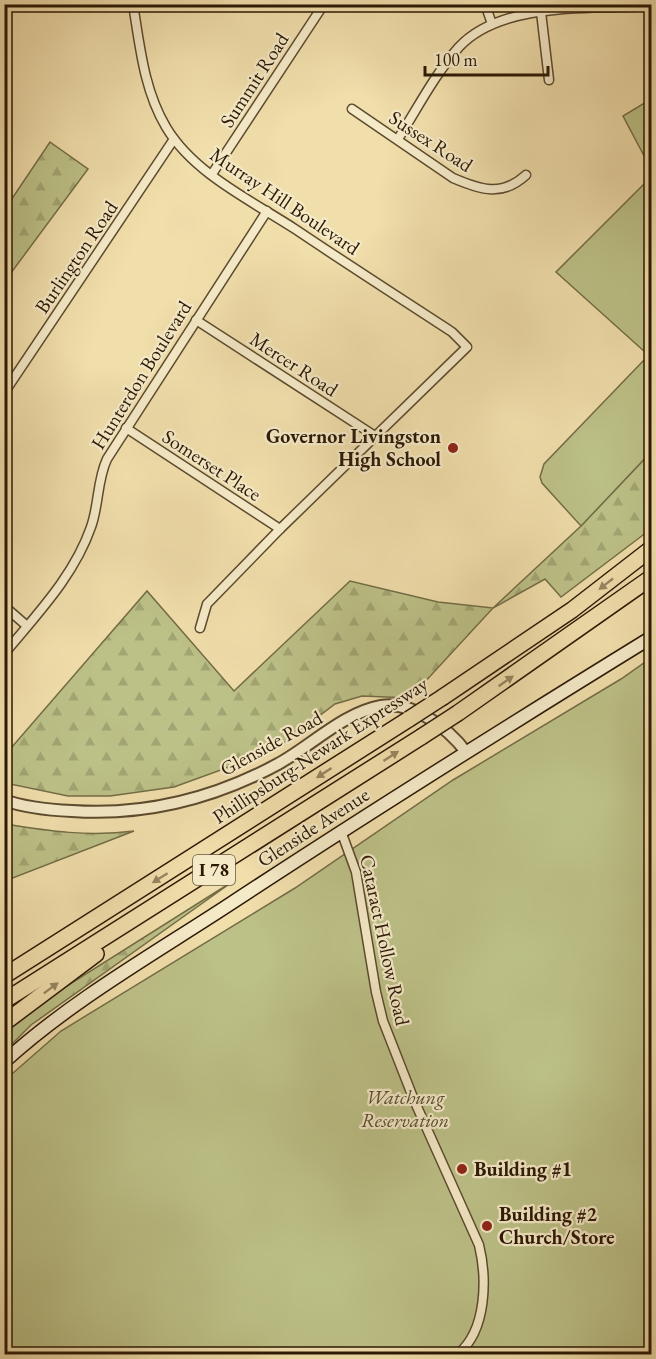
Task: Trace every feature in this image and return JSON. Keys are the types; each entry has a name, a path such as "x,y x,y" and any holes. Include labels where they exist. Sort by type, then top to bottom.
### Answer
{"highway":[{"name":"Phillipsburg-Newark Expressway","path":"4,976 443,697 572,610 651,548"},
{"name":"I 78","path":"4,1001 181,891 458,713 651,577"},
{"path":"4,1023 181,891"}],"main road":[{"name":"Glenside Avenue","path":"4,1062 47,1026 341,831 651,637"}],"street":[{"name":"Murray Hill Boulevard","path":"133,4 147,84 155,105 174,139 212,174 452,332 467,347 375,436"},
{"name":"Summit Road","path":"212,174 324,4"},
{"path":"484,4 492,24"},
{"path":"398,139 458,49 472,36 492,24 513,17 541,12 651,6"},
{"path":"541,12 549,80"},
{"name":"Sussex Road","path":"352,109 453,178 479,189 507,189 526,176"},
{"name":"Burlington Road","path":"4,393 174,139"},
{"name":"Hunterdon Boulevard","path":"4,654 61,585 80,551 93,518 101,471 126,428 267,211"},
{"name":"Mercer Road","path":"196,320 375,436"},
{"name":"Somerset Place","path":"126,428 280,529"},
{"path":"200,627 207,604 375,436"},
{"path":"4,606 27,626"},
{"name":"Glenside Road","path":"4,800 36,808 89,812 131,811 190,801 256,775 356,715 384,706 399,706 435,722 466,752"},
{"name":"Cataract Hollow Road","path":"341,831 356,872 376,992 384,1021 414,1100 479,1245 483,1266 478,1322 473,1338 458,1354"}],"green space":[{"path":"651,99 651,169 623,116"},
{"path":"50,142 88,169 5,281 5,209"},
{"path":"651,177 651,452 581,526 542,483 540,477 544,464 645,359 645,352 556,272"},
{"path":"651,452 651,529 561,597 545,579 493,608 581,526"},
{"path":"350,581 438,602 493,608 410,698 362,696 335,704 273,751 174,787 110,796 68,796 5,783 5,755 147,591 234,691"},
{"name":"Watchung Reservation","path":"651,658 651,1354 5,1354 5,1080 61,1031 295,888 453,780 621,679"},
{"path":"5,824 85,833 134,831 5,881"},
{"path":"235,880 31,1025 5,1051 5,1025"}],"waterway":[{"path":"639,1354 652,1339"}],"place":[{"name":"Governor Livingston High School","path":"453,448"},
{"name":"Building #1","path":"462,1169"},
{"name":"Building #2 Church/Store","path":"487,1226"}]}
